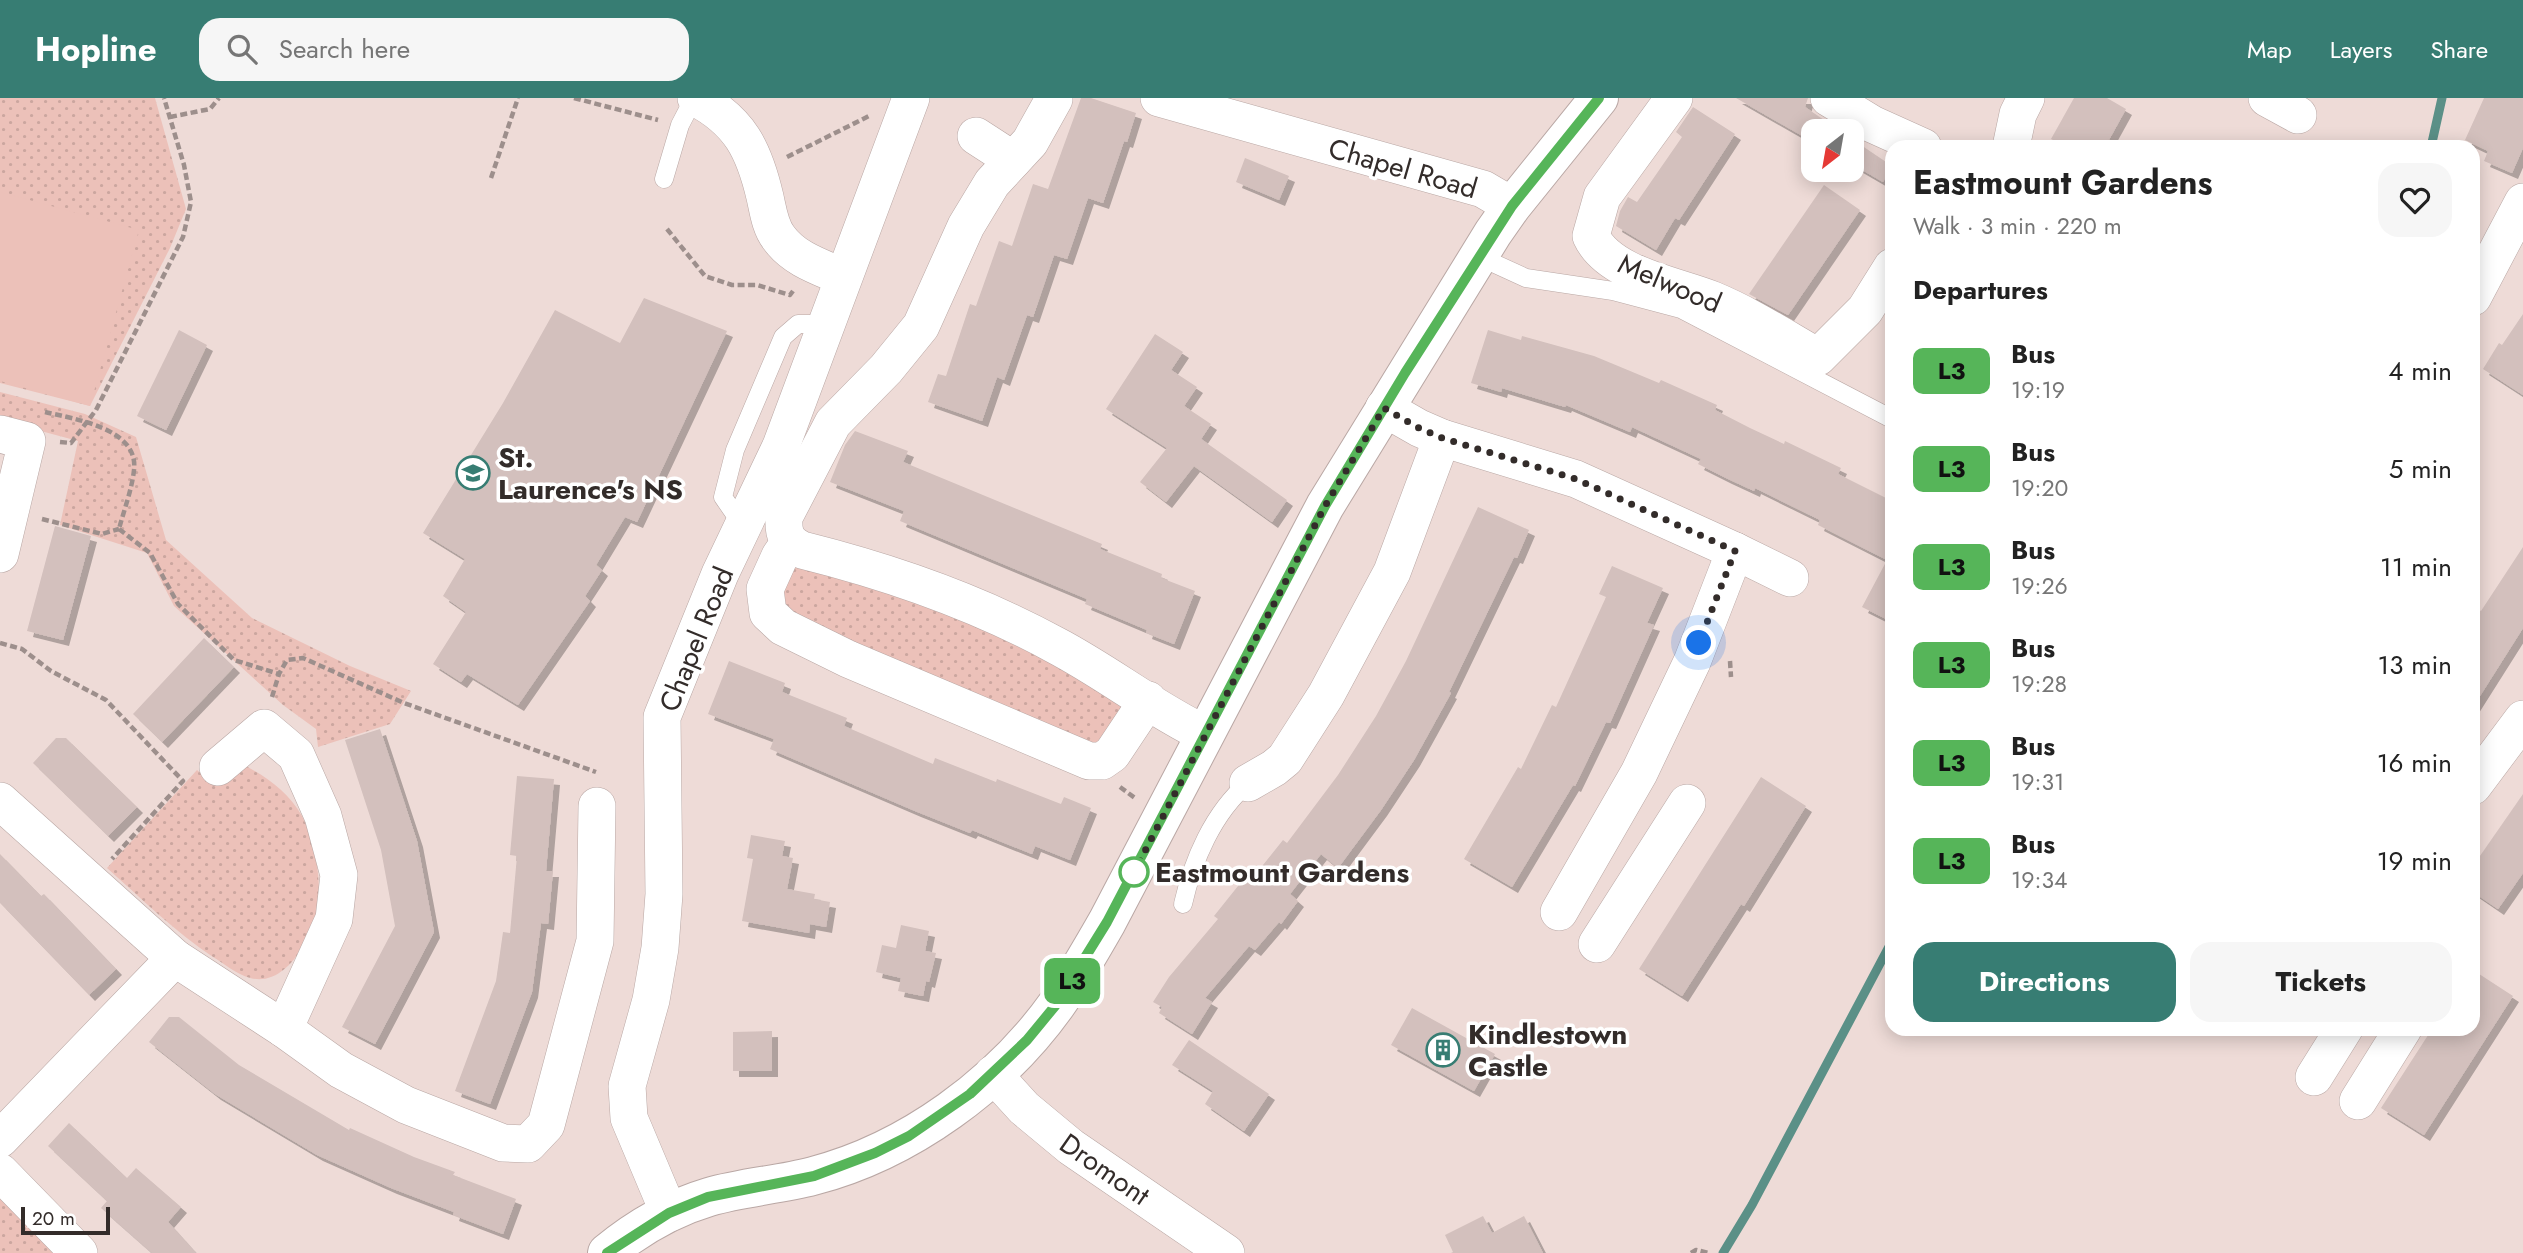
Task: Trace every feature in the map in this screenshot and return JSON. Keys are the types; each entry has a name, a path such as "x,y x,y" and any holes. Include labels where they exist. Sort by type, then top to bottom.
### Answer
{"street":[{"path":"695,98 718,110 737,129 752,150 777,237 793,253 829,271"},
{"name":"Chapel Road","path":"1159,98 1483,189 1512,206 1599,98"},
{"name":"Melwood","path":"1674,98 1602,197 1591,236 1597,249 1626,269 1713,300 1818,356 1885,287"},
{"path":"1829,98 1904,140"},
{"path":"2012,140 2018,114 2026,98"},
{"path":"1054,99 1030,142 992,183 966,226 921,326 886,369 833,423 784,517 783,531 789,543 802,550 895,577 1004,619 1077,657 1184,724 1205,734"},
{"name":"Chapel Road","path":"669,1213 629,1118 628,1086 651,1000 660,948 664,894 662,717 720,574 781,446 826,324 829,271 906,112"},
{"path":"976,136 1013,160"},
{"path":"2480,283 2523,202"},
{"path":"607,1253 669,1213 708,1197 814,1176 875,1153 941,1116 1018,1050 1055,1006 1081,968 1325,506 1478,256 1512,206"},
{"path":"1384,408 1442,438 1576,479 1790,578"},
{"path":"0,554 10,510 21,428"},
{"path":"1248,783 1285,759 1326,695 1392,572 1442,438"},
{"path":"789,543 765,589 768,612 783,627 848,659 1089,761 1102,761 1112,754 1148,700"},
{"path":"1559,912 1616,815 1692,662 1735,551"},
{"path":"2480,777 2523,719"},
{"path":"218,767 264,728 296,755 323,816 339,875 334,919 284,1029"},
{"path":"0,801 175,958 284,1029 341,1070 406,1105 503,1143 528,1144 545,1125 596,941 599,790"},
{"path":"1597,944 1687,803"},
{"path":"1616,815 1660,842"},
{"path":"0,1139 175,958"},
{"path":"2314,1077 2340,1036"},
{"path":"2358,1101 2399,1036"},
{"name":"Dromont","path":"993,1074 1024,1108 1071,1147 1226,1253"},
{"path":"0,1172 79,1253"}],"lane":[{"path":"664,179 680,125 695,98"},
{"path":"1478,256 1526,278 1613,291 1681,309 1885,415"},
{"path":"1183,904 1190,872 1205,838 1248,783"}],"path":[{"path":"21,428 71,443 96,410 183,237 191,202 184,165 164,98"},
{"path":"170,117 210,109 219,98"},
{"path":"491,178 518,98"},
{"path":"783,159 867,116 906,112"},
{"path":"667,229 705,276 732,285 757,285 790,295 829,271"},
{"path":"21,428 87,422 99,425 126,443 135,466 119,529"},
{"path":"10,510 102,534 119,529"},
{"path":"119,529 150,553 178,604 234,660 279,674 288,660 303,658 599,790"},
{"path":"0,643 22,649 51,671 106,700 183,781 91,883"},
{"path":"1694,1251 1709,1253"}],"shaded area":[{"path":"0,98 155,98 186,209 170,248 90,406 0,383"},
{"path":"0,192 139,230 90,406 0,381"},
{"path":"0,392 85,414 136,437 166,540 252,618 350,666 411,691 390,724 318,747 316,729 283,705 174,606 147,553 60,525 78,441 0,420"},
{"path":"798,558 987,621 1127,703 1104,741 1095,744 788,614 778,584"},
{"path":"238,762 274,784 296,807 310,834 318,874 318,907 308,937 289,965 278,974 264,979 240,974 199,947 107,868 197,770 215,785"},
{"path":"0,1197 56,1253 0,1253"}],"building":[{"path":"1081,98 1091,98 1136,113 1103,203 1088,198 1067,259 1054,255 1033,317 1027,315 1004,380 997,377 982,421 928,402 938,374 946,376 970,304 976,306 999,241 1012,246 1033,184 1048,189"},
{"path":"1736,98 1808,98 1805,107 1822,119 1801,119 1801,135"},
{"path":"2074,98 2107,98 2126,109 2109,140 2051,139"},
{"path":"2484,98 2523,98 2523,148 2512,173 2484,161 2488,151 2480,147 2480,140 2465,140"},
{"path":"1693,107 1735,134 1679,220 1675,218 1656,250 1616,226 1628,197 1637,202 1682,137 1676,132"},
{"path":"1864,147 1885,161 1883,182 1864,171"},
{"path":"1245,158 1289,176 1279,200 1236,182"},
{"path":"1824,185 1860,210 1788,315 1749,294"},
{"path":"644,298 727,331 637,522 625,517 596,565 602,570 585,596 590,601 518,705 467,674 461,682 433,664 466,612 443,596 465,559 423,533 503,403 555,310 620,343"},
{"path":"2523,314 2523,395 2483,369 2499,343 2502,345"},
{"path":"179,330 207,345 166,430 137,416"},
{"path":"1488,330 1521,340 1522,336 1594,356 1659,383 1661,380 1717,405 1715,410 1750,428 1784,444 1785,441 1841,468 1838,474 1885,498 1885,559 1818,525 1820,520 1755,488 1754,491 1726,478 1698,464 1701,459 1632,427 1630,432 1566,405 1565,407 1502,388 1501,392 1471,383"},
{"path":"1155,334 1183,352 1171,370 1197,387 1184,406 1211,424 1201,439 1287,500 1272,522 1194,466 1166,502 1140,482 1167,448 1106,409"},
{"path":"855,431 908,451 903,462 1102,544 1100,549 1162,574 1161,578 1195,591 1174,644 1085,604 1087,599 900,521 904,511 830,482 845,445"},
{"path":"1478,507 1529,530 1449,692 1451,693 1414,760 1338,868 1321,854 1290,894 1298,901 1281,924 1279,922 1255,950 1249,946 1205,998 1212,1002 1192,1034 1159,1013 1162,1007 1153,1002 1169,977 1218,919 1214,916 1254,866 1259,870 1283,840 1287,843 1338,775 1376,716 1406,661"},
{"path":"55,526 91,536 63,640 27,631"},
{"path":"2523,547 2523,628 2480,696 2480,610"},
{"path":"1885,564 1885,618 1862,607"},
{"path":"1612,566 1663,588 1647,623 1654,625 1610,723 1606,722 1575,786 1573,785 1512,887 1464,859 1518,767 1521,769 1552,705 1556,707 1606,597 1599,594"},
{"path":"204,638 234,667 162,742 133,714"},
{"path":"729,661 785,683 782,692 847,718 844,726 933,764 935,758 1061,804 1064,797 1091,808 1070,860 1035,846 1032,854 915,811 770,749 774,739 708,714"},
{"path":"380,729 417,841 434,932 375,1044 342,1027 395,926 381,850 345,740"},
{"path":"56,738 66,738 137,807 108,836 33,763"},
{"path":"517,776 554,779 546,871 553,871 548,924 541,923 532,992 490,1104 455,1091 496,981 503,932 510,933 517,856 510,855"},
{"path":"1761,777 1806,806 1744,906 1741,904 1682,996 1639,969"},
{"path":"2523,794 2523,873 2498,909 2480,897 2480,856"},
{"path":"751,835 785,841 782,856 793,858 787,889 815,894 814,899 830,902 826,927 810,924 809,933 742,921 753,859 747,858"},
{"path":"0,854 41,896 44,894 116,969 89,995 0,903"},
{"path":"901,925 929,931 925,951 936,953 923,996 898,991 901,978 876,972 882,945 896,948"},
{"path":"2480,975 2513,996 2424,1135 2381,1108 2427,1036 2480,1036"},
{"name":"Kindlestown Castle","path":"1412,1008 1495,1054 1474,1091 1391,1045"},
{"path":"169,1017 179,1017 239,1065 349,1130 350,1128 455,1172 453,1175 516,1199 503,1234 317,1155 215,1094 149,1042"},
{"path":"772,1031 772,1071 733,1071 733,1032"},
{"path":"1189,1040 1269,1094 1244,1131 1205,1104 1213,1091 1172,1065"},
{"path":"69,1123 127,1178 136,1168 181,1207 168,1222 196,1253 152,1253 101,1208 107,1201 48,1146"},
{"path":"1483,1216 1492,1233 1524,1216 1543,1253 1451,1253 1453,1252 1445,1235"}],"waterway":[{"path":"2433,140 2442,98"},
{"path":"1723,1253 1752,1205 1885,954"}],"bus line":[{"name":"L3","path":"607,1253 669,1213 708,1197 814,1176 875,1153 909,1136 970,1094 1009,1060 1027,1040 1081,968 1325,506 1405,373 1512,206 1599,98"}],"place":[{"name":"St. Laurence's NS","path":"473,473"},
{"name":"Eastmount Gardens","path":"1134,872"},
{"name":"Kindlestown Castle","path":"1443,1050"}],"route":[{"path":"1134,872 1325,506 1384,408 1442,438 1576,479 1735,551 1699,643"}]}
